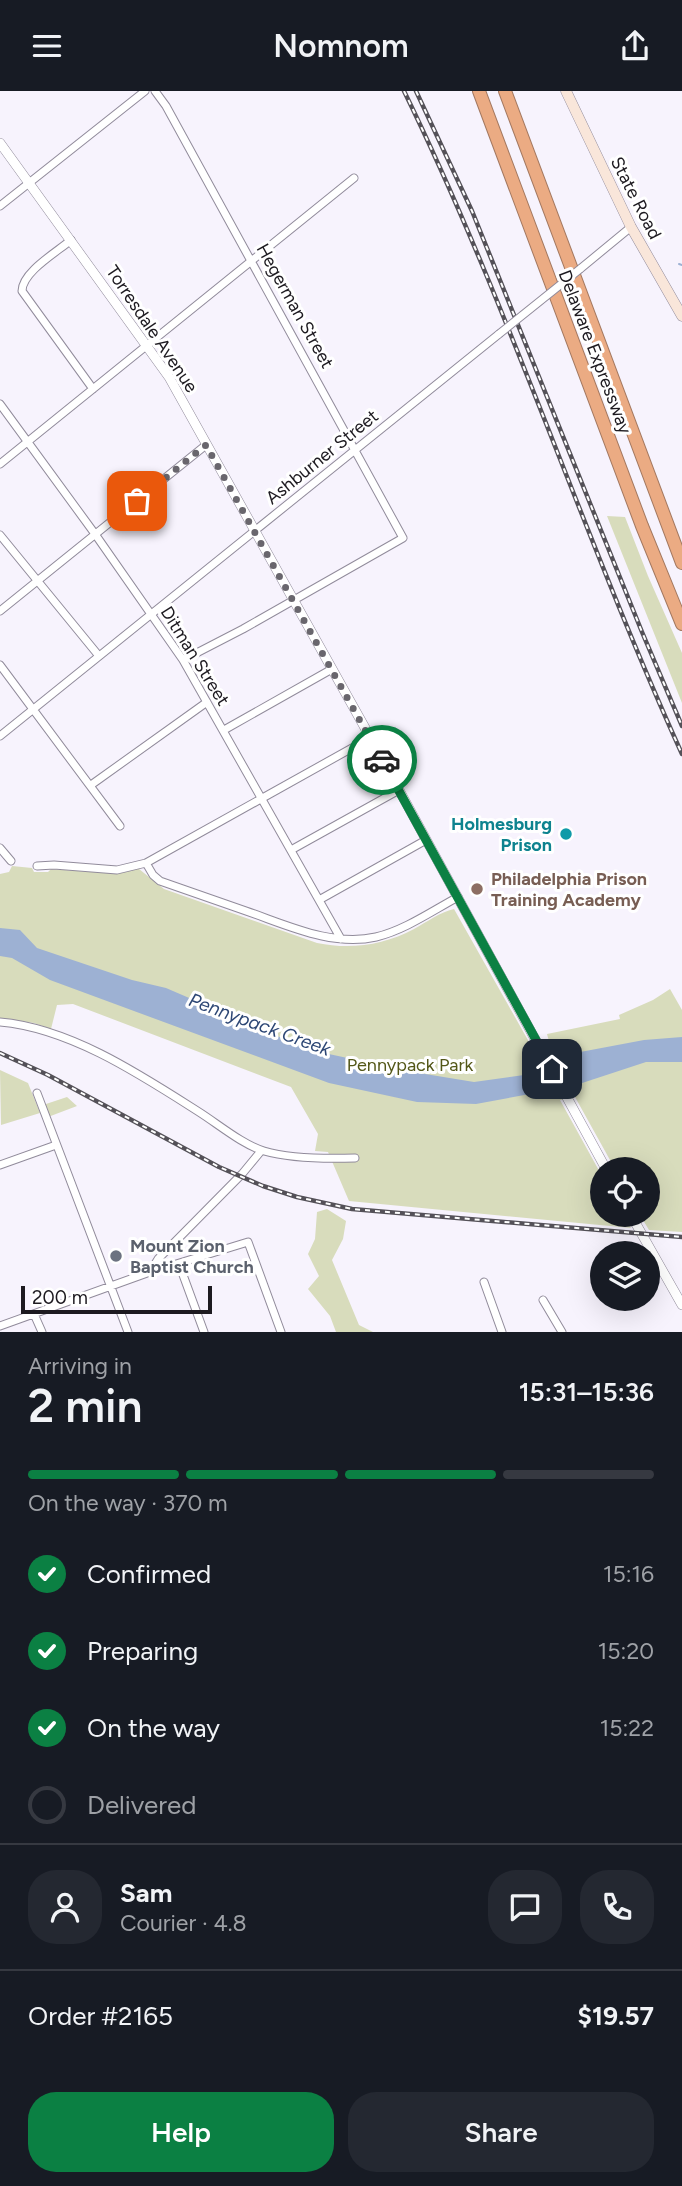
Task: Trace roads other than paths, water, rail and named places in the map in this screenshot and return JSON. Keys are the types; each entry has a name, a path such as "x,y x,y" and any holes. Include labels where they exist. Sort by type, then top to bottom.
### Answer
{"highway":[{"name":"Delaware Expressway","path":"480,91 642,526 682,624"},
{"name":"Delaware Expressway","path":"505,91 682,563"}],"main road":[{"name":"State Road","path":"566,91 631,227 682,316"}],"street":[{"path":"0,206 145,91"},
{"name":"Hegerman Street","path":"155,91 166,106 252,261 403,538 293,599"},
{"name":"Torresdale Avenue","path":"0,142 169,377 600,1157"},
{"path":"0,464 354,178"},
{"name":"Ashburner Street","path":"0,736 631,227"},
{"path":"71,240 25,278 22,286 24,296 93,389"},
{"name":"Ditman Street","path":"0,404 96,534 183,660 341,939"},
{"path":"0,611 206,445"},
{"path":"0,535 99,656"},
{"path":"183,660 293,599"},
{"path":"0,665 120,825"},
{"path":"224,730 332,669"},
{"path":"90,785 207,702"},
{"path":"37,866 117,870 146,863 370,739"},
{"path":"291,850 399,790"},
{"path":"318,900 426,840"},
{"path":"0,848 11,860"},
{"path":"146,863 160,881 274,921 325,937 341,939 372,938 388,933 458,897"},
{"path":"0,1022 33,1026 74,1041 165,1090 261,1151 326,1159 355,1159"},
{"path":"37,1093 128,1332"},
{"path":"0,1165 56,1145"},
{"path":"150,1272 158,1259 242,1174 261,1151"},
{"path":"638,1227 682,1305"},
{"path":"0,1325 150,1272 248,1242 281,1332"},
{"path":"179,1264 204,1332"},
{"path":"484,1282 502,1332"},
{"path":"543,1300 562,1332"},
{"path":"34,1314 42,1332"}],"water":[{"path":"0,928 20,930 37,948 132,980 166,988 310,1050 413,1072 474,1082 524,1075 559,1056 644,1040 682,1037 682,1062 646,1062 573,1086 476,1104 417,1102 329,1083 50,980 12,958 0,956"}],"railway":[{"path":"404,91 478,255 612,589 682,754"},
{"path":"416,91 472,211 682,726"},
{"path":"0,1053 48,1075 219,1167 297,1197 352,1209 682,1237"}],"place":[{"name":"Holmesburg Prison","path":"566,834"},
{"name":"Philadelphia Prison Training Academy","path":"477,889"},
{"name":"Mount Zion Baptist Church","path":"116,1256"}],"water label":[{"name":"Pennypack Creek","path":"260,1024"}],"park label":[{"name":"Pennypack Park","path":"410,1065"}]}
